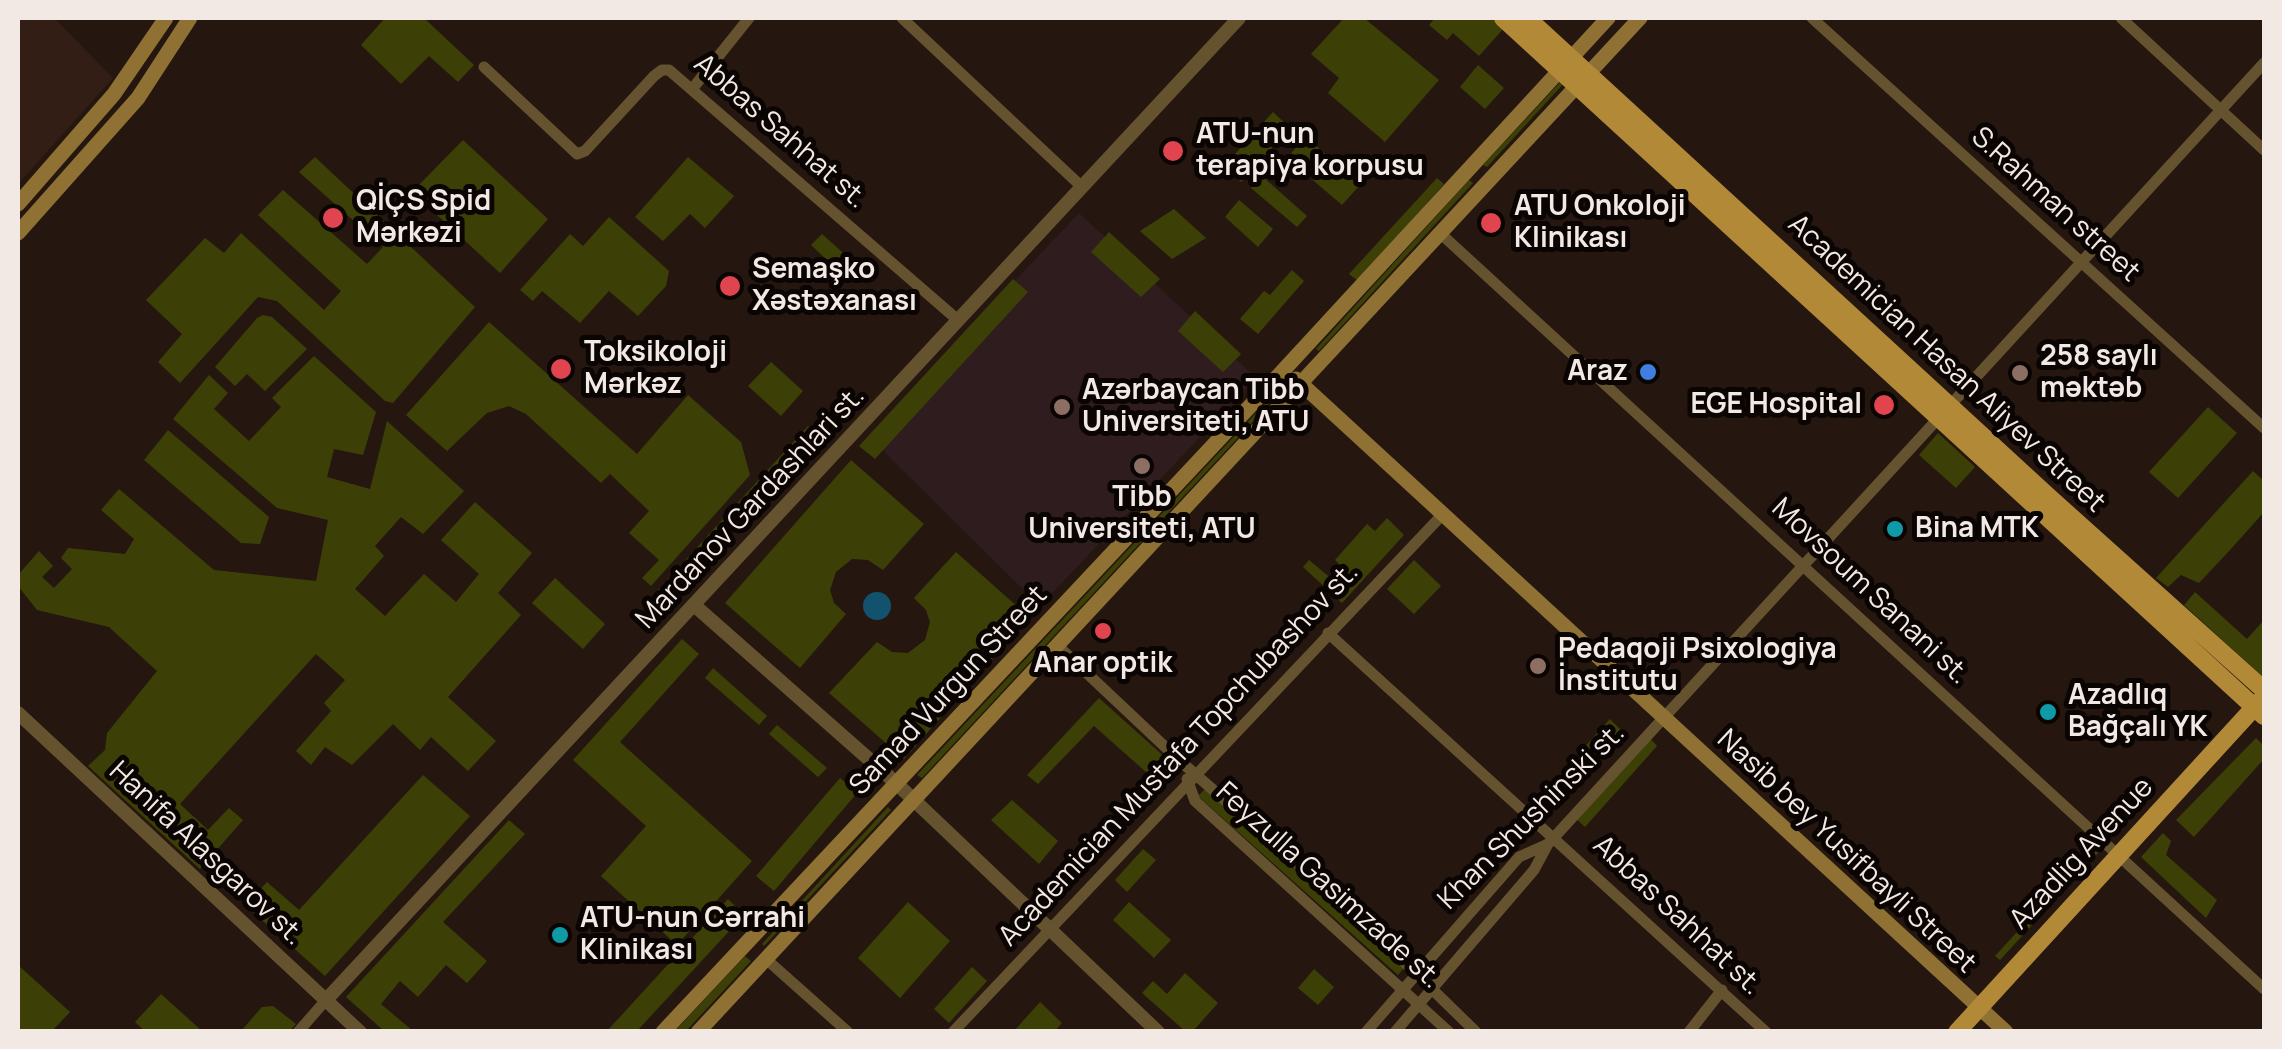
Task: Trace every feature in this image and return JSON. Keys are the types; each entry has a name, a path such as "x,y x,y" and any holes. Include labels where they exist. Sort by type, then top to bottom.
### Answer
{"main road":[{"path":"18,204 114,94 166,18"},
{"path":"18,233 138,98 190,18"},
{"path":"1502,18 1562,59"},
{"path":"1527,18 1562,59"},
{"name":"Samad Vurgun Street","path":"664,1032 1469,169 1562,59 1608,18"},
{"name":"Samad Vurgun Street","path":"698,1032 1440,233 1588,82 1640,18"},
{"name":"Academician Hasan Aliyev Street","path":"1562,59 2256,700"},
{"path":"1469,169 1486,184"},
{"path":"1274,380 1291,377 1301,383"},
{"name":"Nasib bey Yusifbayli Street","path":"1301,383 2006,1032"},
{"name":"Azadlig Avenue","path":"1957,1032 2120,856 2256,700"},
{"path":"748,942 766,958"}],"street":[{"path":"693,88 749,18"},
{"path":"902,18 1082,187"},
{"name":"Mardanov Gardashlari st.","path":"298,1032 1239,18"},
{"name":"S.Rahman street","path":"1812,18 2264,428"},
{"path":"2121,18 2264,150"},
{"name":"Khan Shushinski st.","path":"1366,1032 1519,857 1551,840 2264,64"},
{"name":"Abbas Sahhat st.","path":"484,67 577,154 585,151 662,70 669,70 959,321"},
{"name":"Movsoum Sanani st.","path":"1440,233 2264,989"},
{"name":"Academician Mustafa Topchubashov st.","path":"953,1032 1189,773 1443,514"},
{"path":"694,605 896,783 1158,1032"},
{"name":"Abbas Sahhat st.","path":"1328,633 1766,1032"},
{"name":"Feyzulla Gasimzade st.","path":"1057,645 1189,773 1416,973 1476,1032"},
{"name":"Hanifa Alasgarov st.","path":"18,713 360,1032"},
{"name":"Feyzulla Gasimzade st.","path":"1189,773 1195,801 1450,1032"},
{"path":"1395,1032 1534,870 1551,840"},
{"path":"766,958 848,1032"},
{"path":"1688,1032 1722,990"}],"shaded area":[{"path":"18,18 54,18 113,78 18,184"},
{"name":"Azərbaycan Tibb Universiteti, ATU","path":"1079,213 1256,378 1040,606 868,436"}],"green space":[{"path":"385,18 424,18 474,65 458,82 429,56 401,84 361,45"},
{"path":"1344,18 1364,18 1439,80 1385,142 1328,93 1339,78 1311,54"},
{"path":"1435,18 1492,18 1504,28 1479,56 1453,33 1447,40 1429,25"},
{"path":"1478,65 1504,88 1485,109 1460,87"},
{"path":"1563,79 1566,81 1487,167 1483,165"},
{"path":"1273,112 1290,128 1241,182 1224,166"},
{"path":"1306,136 1359,186 1342,205 1287,158"},
{"path":"463,140 548,219 500,273 412,192"},
{"path":"315,157 475,307 393,403 385,401 277,301 258,297 180,383 158,362 182,334 146,300 205,238 224,253 241,233 324,310 341,291 258,215 283,190 367,264 383,247 299,172"},
{"path":"688,157 734,196 705,228 690,214 663,241 635,217"},
{"path":"1262,176 1307,216 1297,227 1251,188"},
{"path":"1437,178 1444,184 1358,281 1349,274"},
{"path":"1469,180 1473,183 1319,351 1316,349"},
{"path":"1239,200 1273,229 1258,247 1225,217"},
{"path":"1174,209 1206,238 1172,259 1140,231"},
{"path":"609,217 669,271 666,286 638,316 609,291 580,323 542,291 533,301 520,290 570,234 583,246"},
{"path":"1109,232 1160,279 1141,297 1091,252"},
{"path":"822,234 860,268 849,281 811,245"},
{"path":"1292,270 1304,281 1258,334 1240,319 1264,291 1270,295"},
{"path":"1013,279 1028,292 875,459 859,446"},
{"path":"1195,311 1241,354 1223,372 1178,331"},
{"path":"263,315 272,317 307,349 265,391 247,374 235,386 215,367"},
{"path":"489,322 637,454 688,395 741,442 750,475 651,586 642,578 659,560 629,533 649,511 610,474 601,483 526,414 509,406 487,413 447,451 406,415"},
{"path":"314,356 376,412 363,455 334,449 327,477 370,489 387,421 464,491 423,534 401,517 375,546 384,556 355,589 385,616 424,574 456,602 479,574 441,540 475,502 532,553 498,593 521,615 448,697 496,741 468,771 431,737 420,750 393,724 352,765 325,747 311,765 296,751 331,711 324,703 345,680 316,654 180,804 208,830 229,808 243,820 200,869 88,766 105,750 107,733 157,671 109,627 37,610 18,586 18,575 39,551 53,566 42,577 54,588 72,569 61,558 68,548 125,554 134,539 101,510 119,489 214,570 316,581 328,520 277,508 173,419 209,375 228,393 214,409 249,441 281,407 272,398"},
{"path":"771,362 803,391 781,416 748,386"},
{"path":"1270,398 1273,400 922,778 917,775"},
{"path":"2208,407 2237,433 2178,498 2149,472"},
{"path":"808,426 815,432 664,596 658,590"},
{"path":"168,430 269,517 260,544 241,543 144,460"},
{"path":"1938,433 1975,467 1956,488 1919,455"},
{"path":"851,460 924,524 883,570 868,560 852,559 836,572 830,590 834,603 846,614 800,668 725,603"},
{"path":"2253,471 2264,481 2264,512 2230,550 2199,583 2181,575 2168,587 2156,578"},
{"path":"1387,518 1404,535 1342,603 1303,567 1309,560 1333,580 1343,568 1335,560 1367,524 1375,531"},
{"path":"956,552 1029,617 904,759 829,693 877,642 892,652 908,653 925,640 930,622 926,610 914,598"},
{"path":"1414,560 1441,586 1414,614 1387,589"},
{"path":"555,578 605,624 583,649 532,603"},
{"path":"2195,592 2247,639 2264,620 2263,677 2184,605"},
{"path":"682,639 699,654 620,742 752,861 677,945 601,876 646,826 573,760"},
{"path":"713,668 767,716 759,725 705,678"},
{"path":"1099,698 1178,769 1163,787 1094,726 1038,784 1027,775"},
{"path":"1610,719 1624,733 1554,811 1539,797"},
{"path":"777,725 827,768 818,777 769,734"},
{"path":"1648,736 1657,746 1585,827 1575,818"},
{"path":"2256,738 2264,746 2264,759 2194,837 2176,820"},
{"path":"423,775 470,816 325,976 245,905 267,882 299,910"},
{"path":"840,778 857,793 774,891 756,876"},
{"path":"1205,789 1404,968 1398,975 1198,796"},
{"path":"1012,800 1058,841 1039,864 991,820"},
{"path":"888,807 891,810 764,946 762,944"},
{"path":"509,820 525,834 443,922 487,961 467,983 446,965 418,997 400,981 381,1004 413,1031 384,1031 346,997"},
{"path":"2163,833 2171,841 2166,855 2217,900 2206,918 2141,857"},
{"path":"1143,849 1156,860 1127,892 1115,880"},
{"path":"2093,849 2099,852 2000,960 1995,956"},
{"path":"728,899 744,915 637,1031 607,1031"},
{"path":"908,902 950,941 900,998 858,958"},
{"path":"1129,902 1171,940 1154,958 1113,920"},
{"path":"745,956 751,961 686,1031 674,1032"},
{"path":"18,965 70,1012 52,1031 18,1031"},
{"path":"972,967 987,981 949,1023 934,1009"},
{"path":"1314,969 1334,987 1318,1005 1298,988"},
{"path":"1185,973 1218,1003 1193,1031 1185,1031 1142,993 1153,981 1167,994"},
{"path":"161,994 202,1031 145,1031 135,1022"},
{"path":"1040,1002 1062,1023 1055,1031 1014,1031"},
{"path":"273,1006 296,1024 289,1031 241,1031 262,1007"}],"water":[{"path":"877,592 887,596 891,606 887,616 877,620 867,616 863,606 867,596"}],"place":[{"name":"ATU-nun terapiya korpusu","path":"1173,151"},
{"name":"QİÇS Spid Mərkəzi","path":"333,218"},
{"name":"ATU Onkoloji Klinikası","path":"1491,223"},
{"name":"Semaşko Xəstəxanası","path":"730,286"},
{"name":"Toksikoloji Mərkəz","path":"561,369"},
{"name":"Araz","path":"1648,372"},
{"name":"258 saylı məktəb","path":"2020,373"},
{"name":"EGE Hospital","path":"1884,405"},
{"name":"Azərbaycan Tibb Universiteti, ATU","path":"1062,407"},
{"name":"Tibb Universiteti, ATU","path":"1142,466"},
{"name":"Bina MTK","path":"1895,529"},
{"name":"Anar optik","path":"1103,631"},
{"name":"Pedaqoji Psixologiya İnstitutu","path":"1538,666"},
{"name":"Azadlıq Bağçalı YK","path":"2048,712"},
{"name":"ATU-nun Cərrahi Klinikası","path":"560,935"}]}
